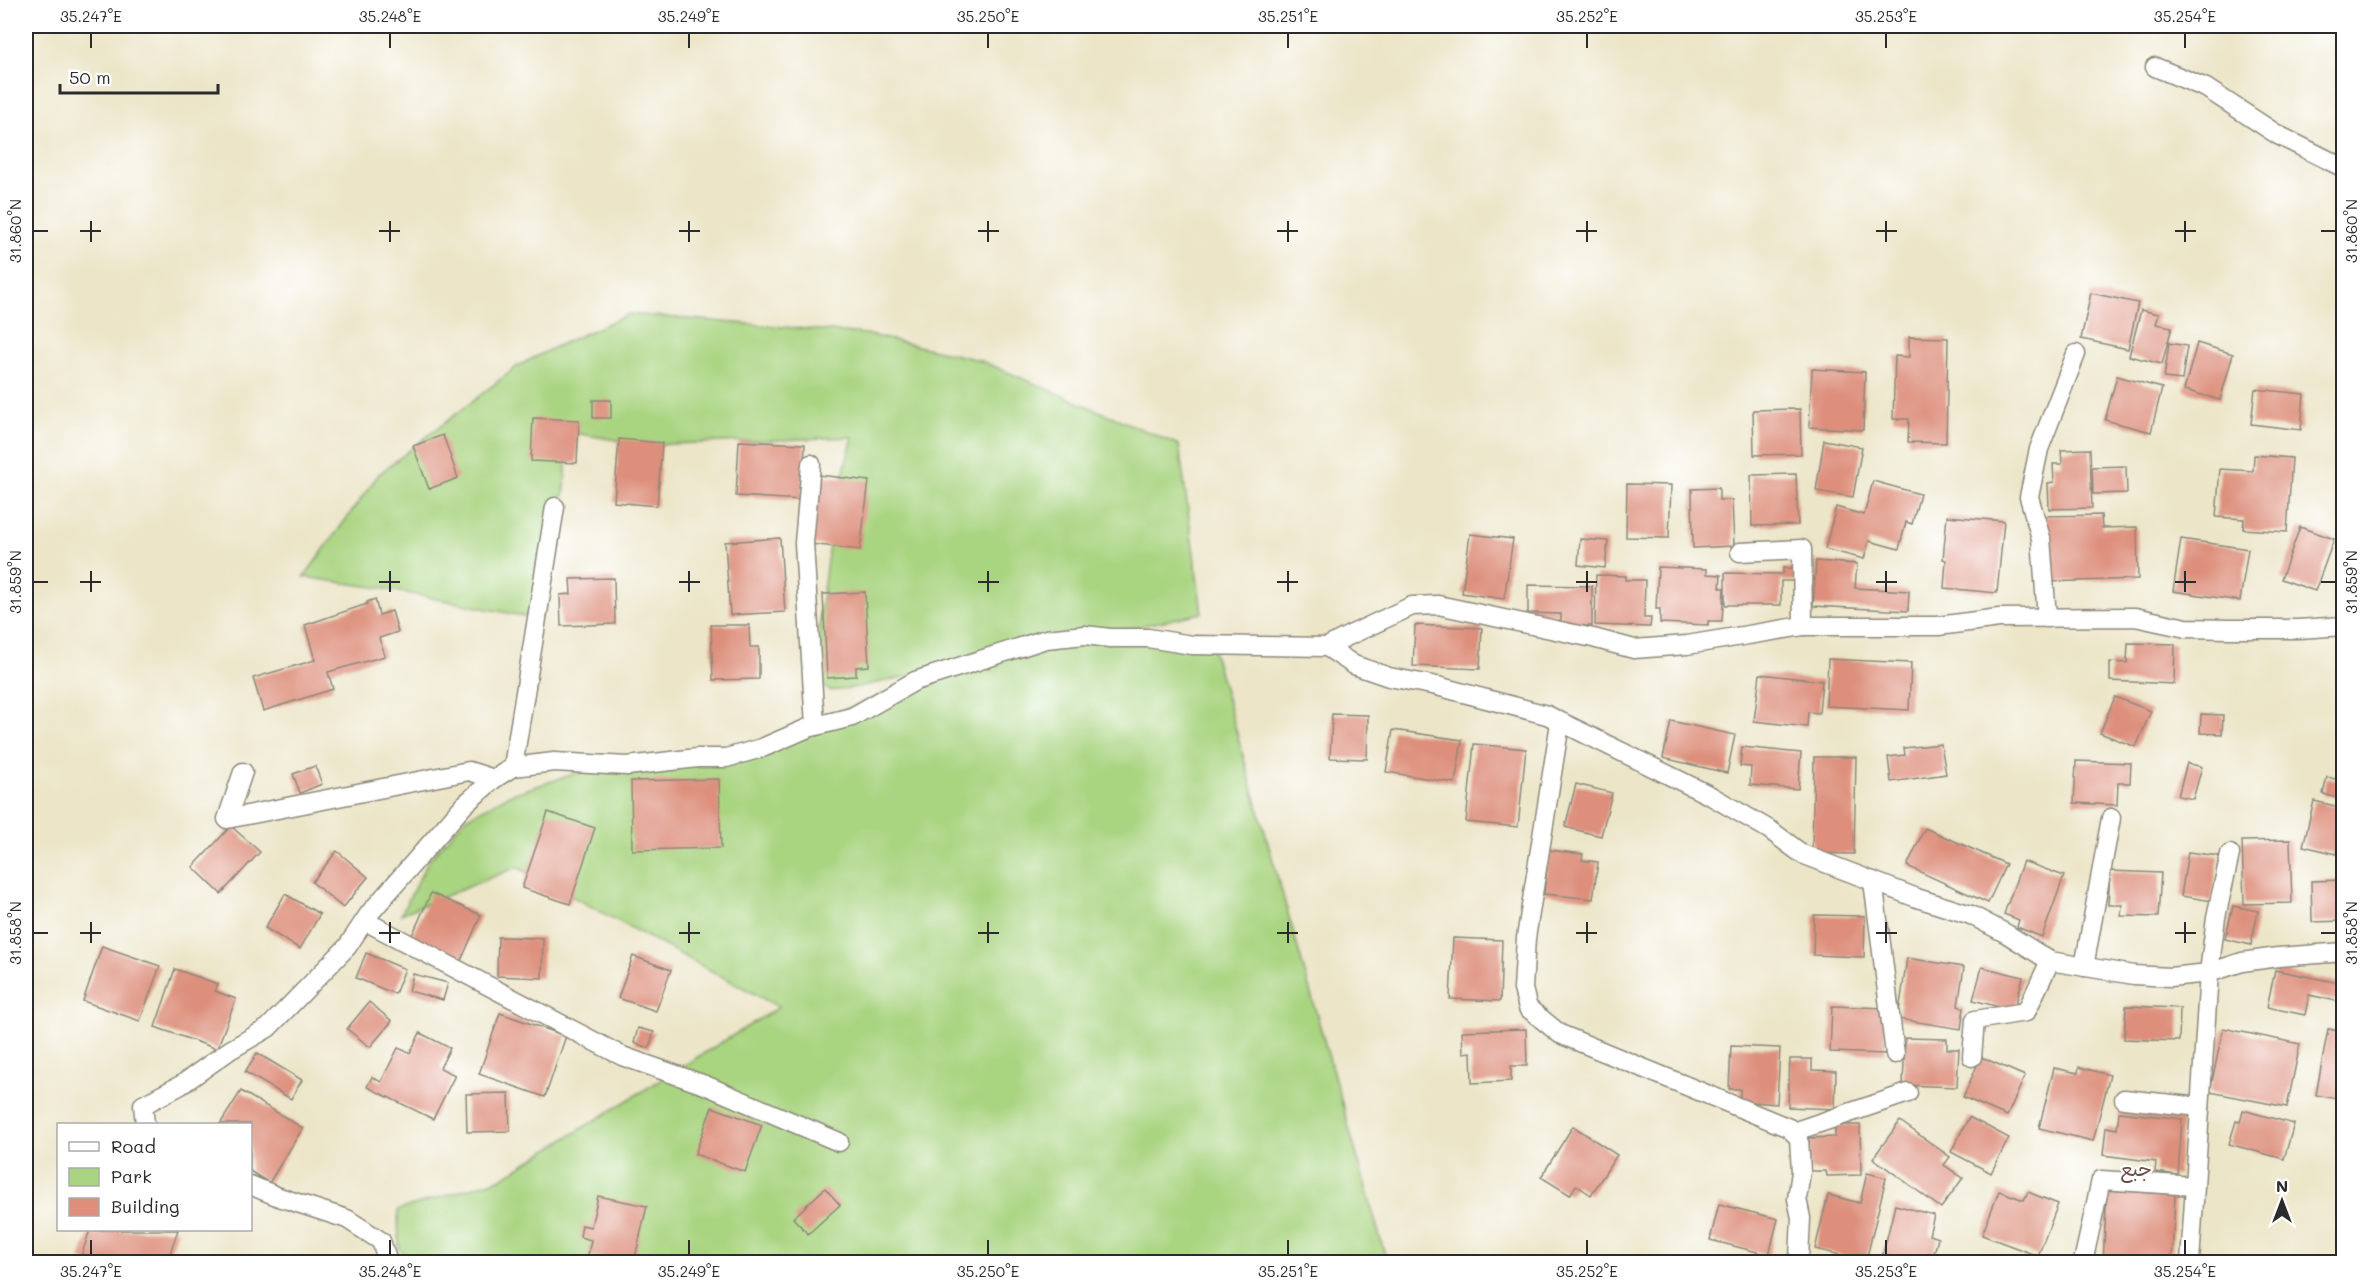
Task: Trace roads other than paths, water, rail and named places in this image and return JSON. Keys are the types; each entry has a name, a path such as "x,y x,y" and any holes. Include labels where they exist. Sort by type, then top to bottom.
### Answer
{"street":[{"path":"2155,67 2206,88 2278,135 2343,168"},
{"path":"2047,618 2041,538 2029,497 2039,449 2076,354"},
{"path":"811,464 804,543 815,726"},
{"path":"513,767 555,507"},
{"path":"1740,552 1802,549 1803,626"},
{"path":"145,1123 143,1105 181,1085 230,1050 268,1028 348,947 365,921 464,805 494,779 513,767 554,762 627,766 698,758 726,758 762,748 815,726 852,717 915,681 1046,639 1085,635 1110,638 1148,638 1192,645 1327,647 1412,606 1438,605 1634,649 1687,645 1803,626 1938,626 1999,618 2135,617 2186,628 2228,629 2298,629 2343,626"},
{"path":"1327,647 1354,665 1389,677 1418,681 1547,716 1711,796 1770,830 1802,854 1917,898 1971,915 2007,934 2049,961 2134,975 2169,977 2209,973 2242,962 2343,952"},
{"path":"1560,723 1526,938 1523,989 1528,1008 1560,1034 1789,1128 1799,1138 1801,1172 1797,1199 1801,1218 1799,1258 1795,1263"},
{"path":"243,772 227,819 469,771 494,779"},
{"path":"2084,967 2111,818"},
{"path":"2190,1263 2209,973 2216,917 2230,854"},
{"path":"1873,881 1895,1054"},
{"path":"365,921 622,1056 705,1085 838,1142"},
{"path":"1972,1057 1975,1020 2026,1012 2049,961"},
{"path":"1793,1132 1908,1093"},
{"path":"2124,1099 2200,1107"},
{"path":"2083,1263 2101,1180 2195,1186"},
{"path":"252,1186 348,1219 381,1241 388,1263"}],"district":[{"name":"جبع","path":"2136,1169"}]}
